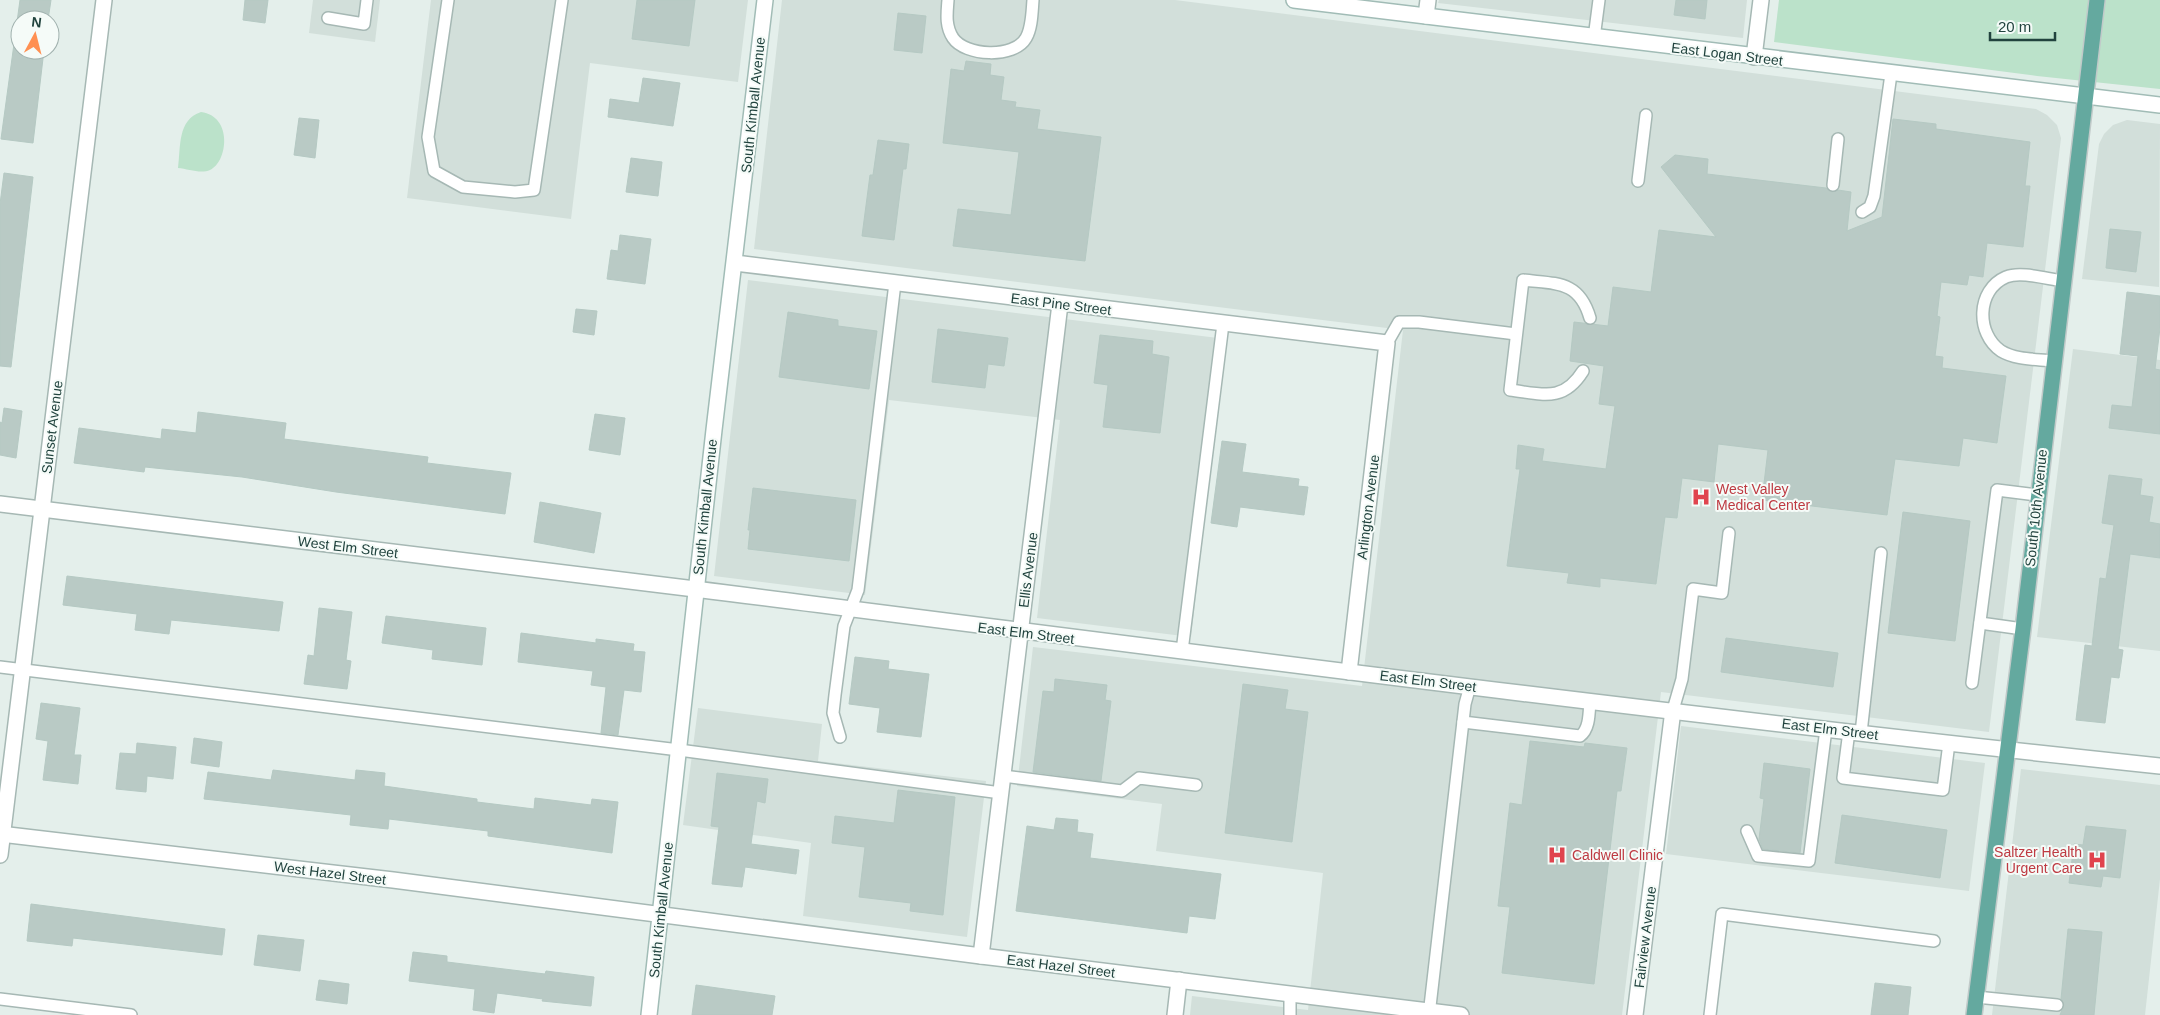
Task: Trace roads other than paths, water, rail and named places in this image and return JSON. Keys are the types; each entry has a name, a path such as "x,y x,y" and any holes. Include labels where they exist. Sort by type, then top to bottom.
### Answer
{"main road":[{"name":"South 10th Avenue","path":"1974,1015 2023,629 2037,495 2097,0"}],"street":[{"name":"Sunset Avenue","path":"0,855 1,834 104,0"},
{"name":"South Kimball Avenue","path":"649,1015 696,590 765,0"},
{"name":"East Logan Street","path":"1294,0 1754,58 2160,105"},
{"path":"1426,16 1428,0"},
{"path":"1754,58 1761,0"},
{"name":"East Pine Street","path":"735,264 1387,343"},
{"name":"Ellis Avenue","path":"981,956 1060,304"},
{"name":"Arlington Avenue","path":"1349,672 1387,343"},
{"name":"West Elm Street","path":"0,504 696,590"},
{"name":"East Elm Street","path":"696,590 1182,652 1826,729 2160,766"},
{"name":"Fairview Avenue","path":"1635,1015 1673,710"},
{"name":"West Hazel Street","path":"1,834 393,880 660,914"},
{"name":"East Hazel Street","path":"660,914 1430,1013 1461,1015"},
{"path":"1175,1015 1179,980"}],"lane":[{"path":"328,18 364,24 367,0"},
{"path":"448,0 428,137 434,171 463,187 515,192 534,190 562,0"},
{"path":"948,0 947,28 954,40 966,48 1005,53 1019,47 1027,38 1033,0"},
{"path":"1594,38 1599,0"},
{"path":"1862,212 1870,207 1874,196 1890,74"},
{"path":"1638,180 1646,115"},
{"path":"1832,185 1838,139"},
{"path":"2053,362 2013,356 2000,350 1989,339 1983,325 1983,309 1995,286 2006,277 2019,276 2063,281"},
{"path":"1582,371 1573,386 1559,394 1510,390 1523,280 1559,285 1577,292 1585,302 1590,318"},
{"path":"840,737 833,713 835,695 844,626 858,590 895,283"},
{"path":"1387,343 1399,322 1516,334"},
{"path":"1182,652 1224,324"},
{"path":"1972,683 1997,490 2037,495"},
{"path":"1673,710 1682,678 1693,589 1722,593 1729,533"},
{"path":"1881,553 1855,732 1843,778 1943,790 1949,743"},
{"path":"1980,623 2023,629"},
{"path":"0,667 678,750 1001,793"},
{"path":"1430,1013 1463,722 1470,686"},
{"path":"1463,722 1580,736 1585,733 1587,726 1590,700"},
{"path":"1747,831 1758,856 1809,861 1826,729"},
{"path":"1003,776 1122,791 1139,778 1196,785"},
{"path":"1710,1015 1722,914 1934,941"},
{"path":"1290,994 1290,1015"},
{"path":"1976,997 2057,1005"},
{"path":"0,999 131,1015"}],"place":[{"name":"West Valley Medical Center","path":"1701,497"},
{"name":"Caldwell Clinic","path":"1557,855"},
{"name":"Saltzer Health Urgent Care","path":"2097,860"}]}
